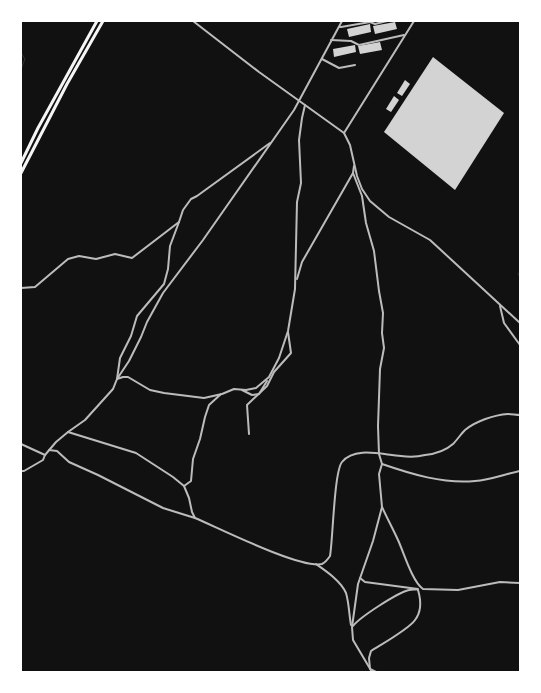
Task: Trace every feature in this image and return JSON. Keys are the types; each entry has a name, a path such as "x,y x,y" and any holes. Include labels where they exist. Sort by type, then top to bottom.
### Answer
{"highway":[{"path":"21,163 38,128 97,21"},
{"path":"21,173 67,84 103,21"}],"street":[{"path":"193,21 259,72 344,133 350,145 354,166 362,189 370,201 389,217 430,240 520,323"},
{"path":"21,471 24,471 41,461 49,450 68,432 85,420 97,408 113,389 117,379 135,349 147,322 164,293 203,240 299,101 342,21"},
{"path":"339,27 341,28 370,22 375,24 388,21"},
{"path":"344,133 414,21"},
{"path":"331,40 351,41 359,45 405,35"},
{"path":"322,59 339,68 355,65"},
{"path":"296,282 297,202 301,183 299,140 305,105"},
{"path":"117,379 120,358 131,336 137,316 164,284 168,269 170,246 183,210 191,199 271,142"},
{"path":"259,394 279,358 288,331 296,282 302,262 353,173 354,166"},
{"path":"353,173 362,196 366,223 372,240 383,313 382,333 384,352 380,369 378,426 379,454 382,464 379,474 382,507 416,581 423,589 458,590 500,582 520,584"},
{"path":"21,288 35,287 68,259 79,256 96,259 115,254 132,258 179,222"},
{"path":"500,305 504,323 520,345"},
{"path":"249,434 248,405 267,386 274,372 291,353 288,331"},
{"path":"117,379 123,377 128,378 150,390 204,398 222,394 234,389 252,390 270,376"},
{"path":"241,389 252,395 259,394"},
{"path":"184,486 191,482 193,459 209,405 222,394"},
{"path":"49,450 57,451 69,462 98,474 163,508 195,518 282,556 320,564 326,562 330,556 341,463 348,457 360,453 416,457 432,454 442,451 452,445 473,425 488,418 508,414 520,415"},
{"path":"68,432 136,453 173,476 184,486 195,518"},
{"path":"21,444 45,455"},
{"path":"382,464 415,474 456,482 476,481 520,472"},
{"path":"352,627 358,584 373,541 382,507"},
{"path":"315,564 335,579 344,589 352,627 353,640 372,672"},
{"path":"360,578 366,582 418,589"},
{"path":"370,669 369,658 372,651 415,621 419,613 421,600 416,581"},
{"path":"352,627 358,620 387,602 408,590 418,589"},
{"path":"370,669 376,672"}],"building":[{"path":"395,22 397,29 375,34 373,26"},
{"path":"370,24 371,32 349,37 347,29"},
{"path":"380,42 382,50 360,54 358,46"},
{"path":"355,45 356,52 334,57 333,49"},
{"path":"433,57 504,113 455,190 384,132"},
{"path":"405,80 410,84 402,96 397,93"},
{"path":"394,96 399,100 391,112 386,109"}],"waterway":[{"path":"21,53 25,59 21,69"},
{"path":"518,273 520,278"}]}
